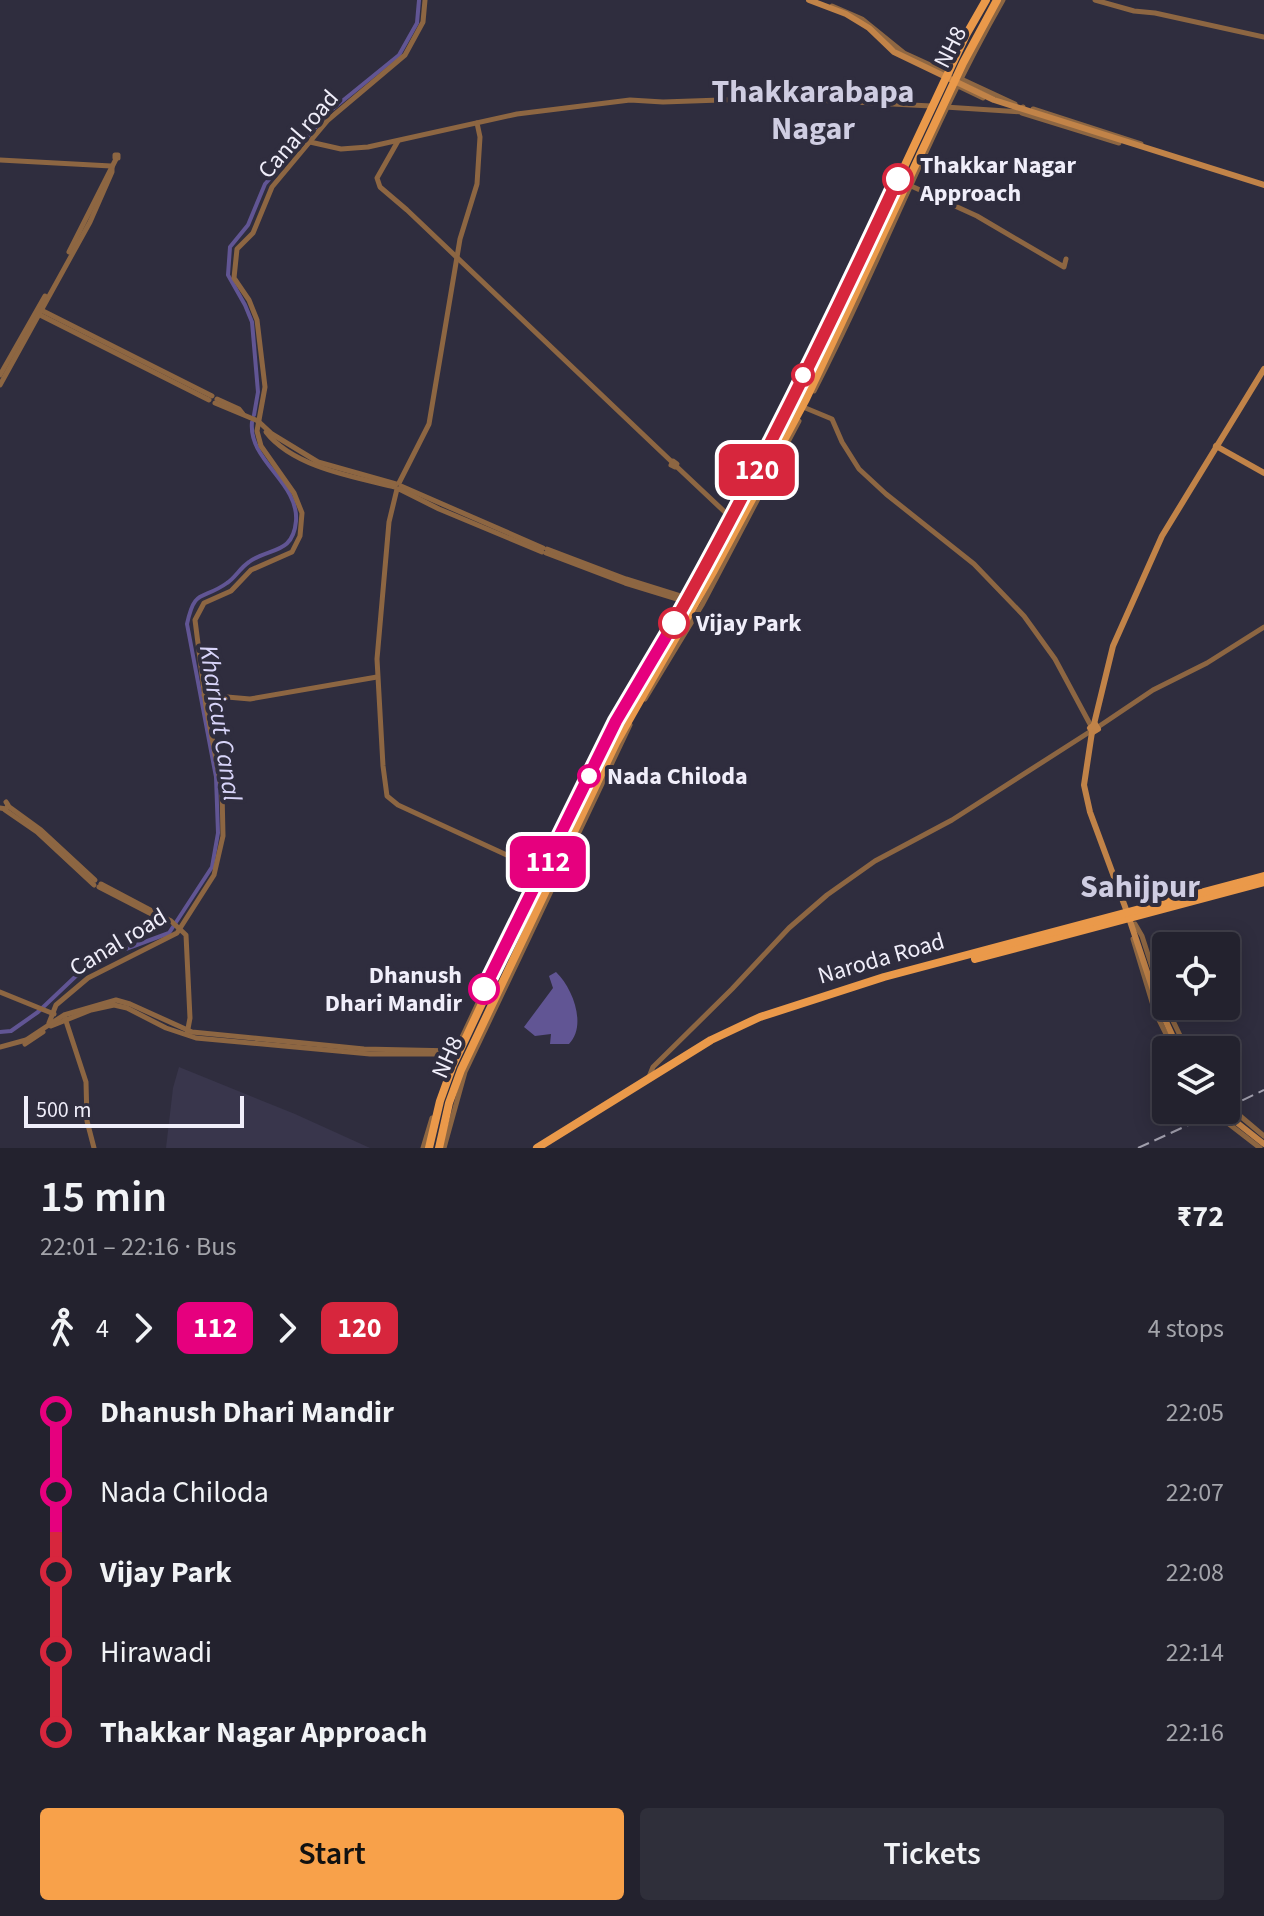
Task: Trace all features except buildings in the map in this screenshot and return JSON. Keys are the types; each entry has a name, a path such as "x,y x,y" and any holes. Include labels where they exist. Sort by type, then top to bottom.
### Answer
{"main road":[{"path":"809,0 871,27 895,50 995,99 1264,183"},
{"name":"NH8","path":"426,1148 455,1054 614,720 804,407 945,106 986,0"},
{"name":"NH8","path":"441,1148 456,1093 616,743 822,342 932,106 954,80 1000,0"},
{"path":"1174,1036 1157,1002 1084,785 1094,728 1115,646 1125,622 1164,538 1264,371"},
{"path":"1217,447 1264,473"},
{"name":"Naroda Road","path":"1131,918 1264,876"},
{"name":"Naroda Road","path":"537,1148 711,1040 760,1018 884,977 1131,918 1264,882"},
{"name":"Naroda Road","path":"544,1148 760,1018"},
{"path":"1240,1124 1263,1142"}],"street":[{"name":"Canal road","path":"0,1048 9,1049 30,1042 58,1016 56,1005 88,978 138,951 167,940 180,930 214,875 223,836 220,772 194,629 200,607 231,591 256,566 292,552 300,536 300,505 261,446 258,421 265,387 257,320 249,300 234,278 237,249 253,233 272,187 310,142 341,108 401,61 423,23 425,0"},
{"path":"1095,0 1134,11 1264,37"},
{"path":"825,6 866,29 892,53 1022,109 1148,148"},
{"path":"310,142 346,149 517,114 630,100 663,102 777,98 1022,109"},
{"path":"477,123 480,137 477,184 460,239 429,424 398,486 388,531 377,680 387,796 542,871"},
{"path":"398,140 382,171 382,189 730,517 772,431"},
{"path":"0,385 116,159"},
{"path":"0,160 112,166"},
{"path":"909,185 977,216 1064,267 1066,259"},
{"path":"39,311 258,421 272,434 318,462 398,486 439,509 544,551 689,601"},
{"path":"0,375 39,311"},
{"path":"790,402 832,419 859,469 974,564 1024,616 1055,659 1094,728"},
{"path":"456,1093 630,726 702,605 804,407"},
{"path":"648,1080 653,1067 789,928 827,895 875,861 952,820 1153,690 1207,663 1264,627"},
{"path":"204,695 250,699 377,680"},
{"path":"3,805 97,884 171,922 180,930 186,946 186,1033"},
{"path":"1131,918 1136,950 1155,1012 1171,1036"},
{"path":"1131,918 1142,936 1176,1036"},
{"path":"0,992 58,1016 86,1082 87,1121 94,1148"},
{"path":"0,1048 26,1040 58,1016 114,1005 186,1033 247,1044 370,1054 455,1054"},
{"path":"1239,1115 1263,1142 1229,1124 1229,1120 1239,1115"}],"shaded area":[{"path":"556,972 568,987 576,1007 577,1027 569,1044 550,1044 551,1034 535,1036 524,1027 553,988 549,976"},
{"path":"179,1067 370,1148 166,1148 173,1088"}],"waterway":[{"name":"Kharicut Canal","path":"254,415 258,392 252,322 228,275 230,247 248,225 265,184 330,111 399,55 417,23 419,0"},
{"name":"Kharicut Canal","path":"0,1032 11,1031 38,1012 76,976 104,957 169,933 212,867 218,833 216,777 187,624 193,605 201,596 227,583 257,557 285,545 294,532 296,521 290,495 258,448 252,422"}],"railway":[{"path":"1240,1101 1264,1090"},
{"path":"1138,1148 1190,1124"}],"bus line":[{"name":"120","path":"674,623 822,342 898,179"},
{"name":"112","path":"484,989 616,721 674,623"}],"place":[{"name":"Thakkar Nagar Approach","path":"898,179"},
{"name":"Vijay Park","path":"674,623"},
{"name":"Nada Chiloda","path":"589,776"},
{"name":"Dhanush Dhari Mandir","path":"484,989"}],"district":[{"name":"Thakkarabapa Nagar","path":"813,110"},
{"name":"Sahijpur","path":"1140,886"}]}
